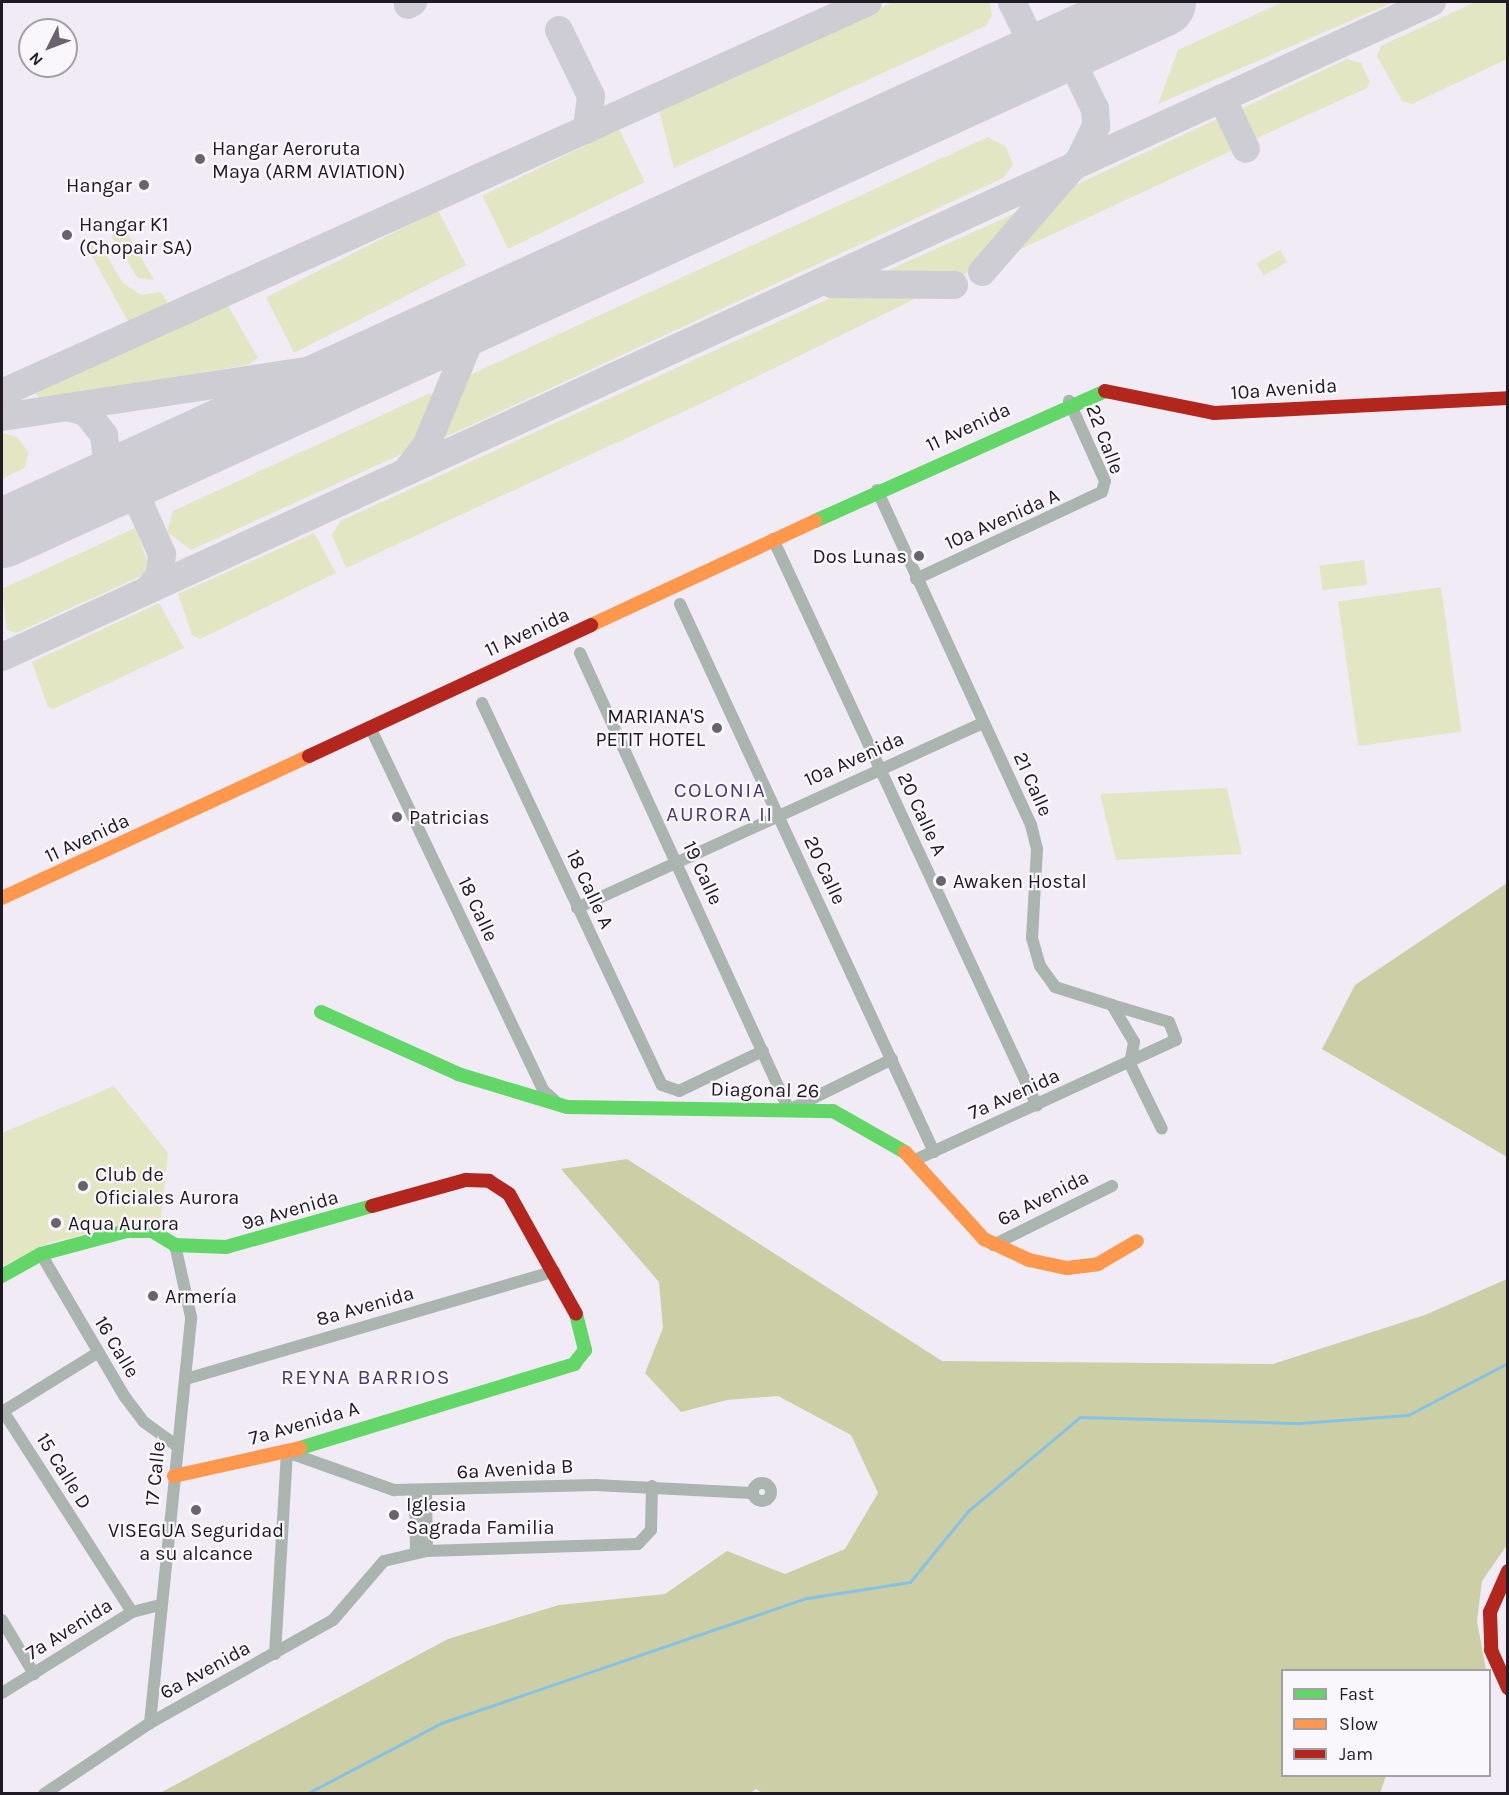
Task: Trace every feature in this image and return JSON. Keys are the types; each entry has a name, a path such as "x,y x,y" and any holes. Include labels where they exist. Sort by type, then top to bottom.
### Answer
{"main road":[{"name":"10a Avenida","path":"1069,401 1110,390 1169,408 1214,413 1508,398"},
{"name":"11 Avenida","path":"2,898 1069,401"},
{"name":"Diagonal 26","path":"321,1012 458,1074 557,1103 789,1110 816,1108 847,1116 915,1160 993,1245"},
{"name":"9a Avenida","path":"2,1276 41,1254 127,1231 152,1231 181,1246 226,1247 466,1180 489,1181 509,1194 555,1271"},
{"path":"993,1245 1067,1268 1098,1264 1137,1241"},
{"name":"7a Avenida A","path":"174,1476 287,1452 566,1368 580,1358 584,1340 577,1315 555,1271"},
{"path":"1508,1571 1490,1612 1491,1650 1508,1688"}],"street":[{"name":"22 Calle","path":"1069,401 1105,481 1102,492"},
{"name":"21 Calle","path":"877,490 1034,836 1032,938 1040,966 1054,987 1164,1019 1177,1034 1176,1040 1130,1064"},
{"name":"10a Avenida A","path":"916,579 1102,492"},
{"name":"20 Calle A","path":"772,539 1037,1106"},
{"name":"20 Calle","path":"680,604 934,1152"},
{"name":"19 Calle","path":"580,652 789,1110"},
{"name":"18 Calle A","path":"482,703 577,908 666,1090 688,1087 763,1051"},
{"name":"10a Avenida","path":"577,908 879,768 983,723"},
{"name":"18 Calle","path":"370,727 543,1090 557,1103"},
{"path":"1112,1005 1134,1042 1130,1064 1162,1129"},
{"path":"789,1110 892,1059"},
{"name":"7a Avenida","path":"915,1160 1130,1064"},
{"name":"6a Avenida","path":"993,1245 1112,1186"},
{"name":"17 Calle","path":"150,1723 160,1605 192,1317 181,1246"},
{"name":"16 Calle","path":"41,1254 98,1353 144,1422 177,1446"},
{"name":"8a Avenida","path":"186,1379 555,1271"},
{"path":"2,1411 98,1353"},
{"name":"15 Calle D","path":"2,1411 132,1612"},
{"path":"275,1654 287,1452"},
{"name":"6a Avenida B","path":"287,1452 363,1482 420,1492 652,1486 752,1493"},
{"path":"420,1492 422,1552 647,1539 652,1486"},
{"name":"6a Avenida","path":"44,1794 150,1723 275,1654 345,1611 372,1569 422,1552"},
{"name":"7a Avenida","path":"2,1693 132,1612 160,1605"},
{"path":"2,1620 34,1674"}],"green space":[{"path":"893,2 990,2 992,15 986,26 674,168 659,110"},
{"path":"1283,2 1394,2 1158,104 1178,50"},
{"path":"1475,2 1507,2 1507,59 1412,104 1402,101 1377,56 1381,46"},
{"path":"1347,59 1361,63 1370,82 1367,88 1257,138 1249,134 1243,108"},
{"path":"1219,118 1235,141 1231,151 1008,255 1067,189"},
{"path":"619,129 645,182 508,249 482,196"},
{"path":"988,137 1006,147 1013,165 1003,178 439,440 463,378"},
{"path":"1027,208 966,274 880,278 882,273"},
{"path":"438,210 466,265 294,353 266,298"},
{"path":"124,227 154,280 138,278 111,236"},
{"path":"98,240 122,282 141,295 161,292 171,309 131,327 86,245"},
{"path":"1280,250 1287,262 1264,276 1257,264"},
{"path":"929,292 717,396 346,568 332,535 340,521 839,294"},
{"path":"227,304 258,358 247,365 41,399 34,393 37,385"},
{"path":"430,393 434,395 413,449 191,550 167,532 173,511"},
{"path":"2,433 17,437 29,453 24,468 2,479"},
{"path":"135,528 149,565 141,576 16,633 7,630 2,589"},
{"path":"314,533 336,573 200,639 192,635 178,594"},
{"path":"1364,560 1367,585 1322,590 1319,565"},
{"path":"1441,587 1461,732 1358,746 1338,601"},
{"path":"159,603 184,648 53,709 48,707 32,662"},
{"path":"1227,788 1242,854 1116,860 1100,794"},
{"path":"1507,883 1507,1157 1322,1049 1355,985"},
{"name":"Club de Oficiales Aurora","path":"114,1086 168,1153 161,1218 51,1242 2,1267 2,1133"},
{"path":"627,1159 942,1361 1273,1364 1425,1315 1507,1279 1507,1545 1482,1581 1477,1621 1486,1669 1281,1669 1281,1777 1386,1777 1380,1793 764,1794 756,1789 749,1794 158,1794 448,1639 559,1605 665,1594 727,1551 785,1574 845,1549 878,1493 851,1435 778,1396 727,1400 681,1412 645,1373 663,1328 659,1282 561,1169"}],"waterway":[{"path":"306,1794 441,1723 807,1598 910,1582 968,1511 1080,1417 1300,1423 1408,1415 1508,1363"}],"taxiway":[{"path":"408,5 413,2"},
{"path":"2,393 868,2"},
{"path":"1012,2 1027,33 1026,64"},
{"path":"2,657 1432,2"},
{"path":"559,30 591,96 587,130"},
{"path":"982,272 1080,159 1096,126 1095,109 1078,74 1027,33"},
{"path":"1078,74 1080,39"},
{"path":"1222,98 1246,149"},
{"path":"831,284 954,285"},
{"path":"408,469 426,446 481,313"},
{"path":"439,333 456,345 459,361"},
{"path":"2,417 379,360"},
{"path":"67,407 86,412 104,435 107,461 92,492"},
{"path":"141,507 137,483 147,467"},
{"path":"111,483 125,487 141,507 162,554 160,574 150,588"}],"runway":[{"path":"2,533 1161,2"}],"traffic: fast":[{"path":"815,521 1105,391"},
{"path":"321,1012 458,1074 567,1107 833,1111 905,1152"},
{"path":"2,1276 41,1254 127,1231 152,1231 175,1245 226,1247 372,1206"},
{"path":"300,1448 574,1364 585,1350 576,1314"}],"traffic: slow":[{"path":"591,625 815,521"},
{"path":"2,898 309,756"},
{"path":"905,1152 984,1239 1029,1260 1067,1268 1098,1264 1137,1241"},
{"path":"174,1476 300,1448"}],"traffic: jam":[{"path":"1105,391 1214,413 1508,398"},
{"path":"309,756 591,625"},
{"path":"372,1206 466,1180 489,1181 509,1194 576,1314"},
{"path":"1508,1571 1490,1612 1491,1650 1508,1688"}],"place":[{"name":"Hangar Aeroruta Maya (ARM AVIATION)","path":"200,159"},
{"name":"Hangar","path":"144,185"},
{"name":"Hangar K1 (Chopair SA)","path":"67,235"},
{"name":"Dos Lunas","path":"919,556"},
{"name":"MARIANA'S PETIT HOTEL","path":"717,728"},
{"name":"Patricias","path":"397,817"},
{"name":"Awaken Hostal","path":"941,881"},
{"name":"Club de Oficiales Aurora","path":"83,1186"},
{"name":"Aqua Aurora","path":"56,1223"},
{"name":"Armería","path":"153,1296"},
{"name":"VISEGUA Seguridad a su alcance","path":"196,1510"},
{"name":"Iglesia Sagrada Familia","path":"394,1515"}],"district":[{"name":"COLONIA AURORA II","path":"720,802"},
{"name":"REYNA BARRIOS","path":"366,1377"}]}
